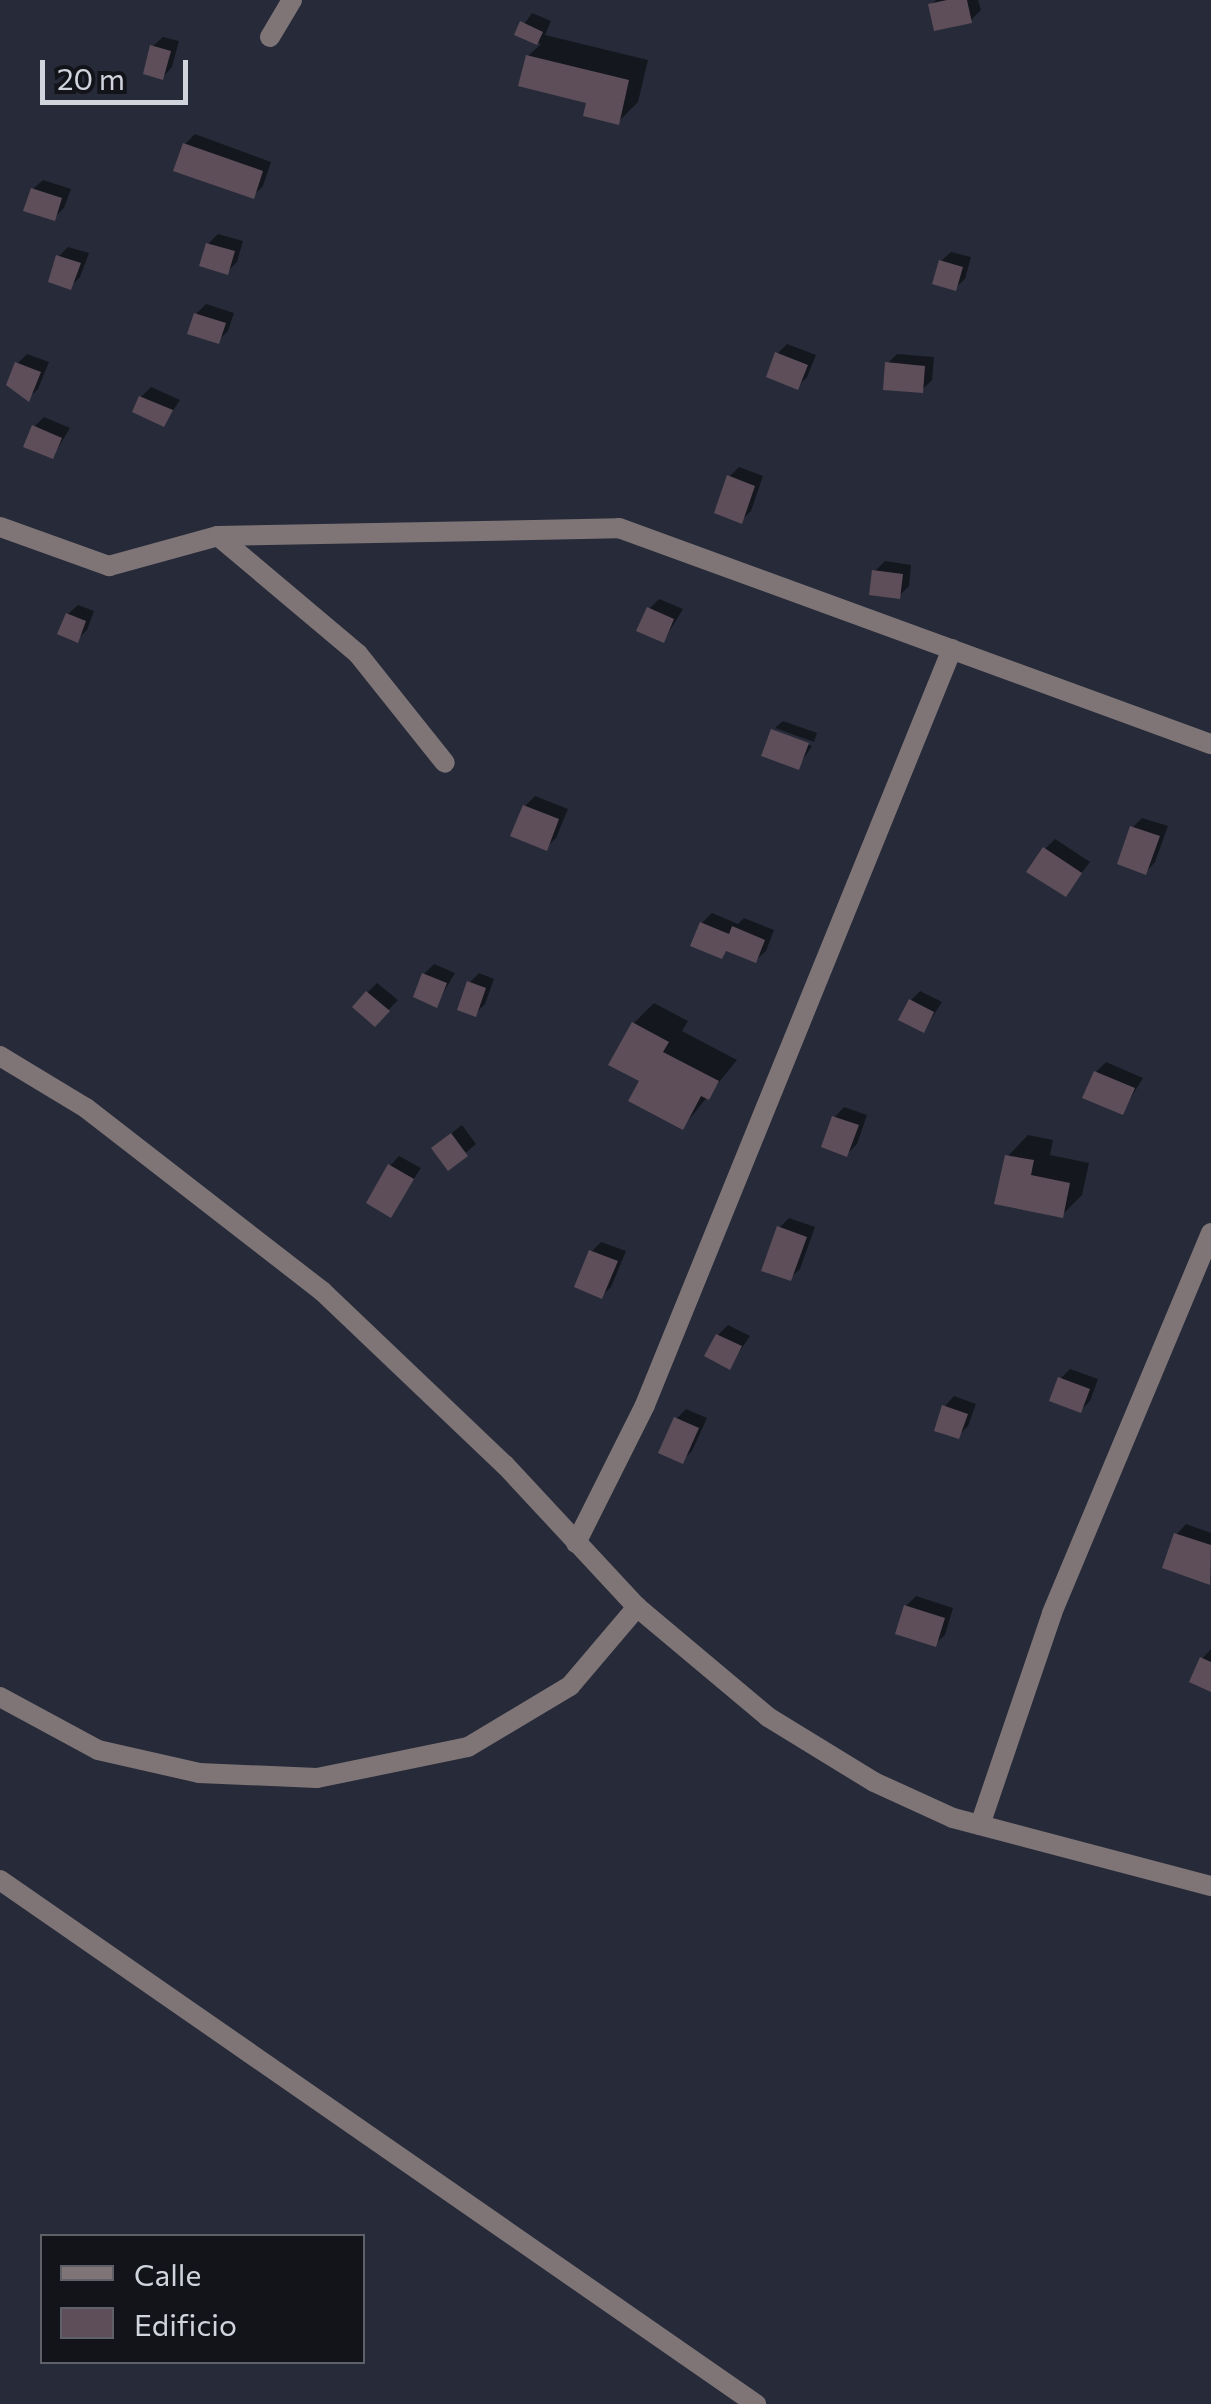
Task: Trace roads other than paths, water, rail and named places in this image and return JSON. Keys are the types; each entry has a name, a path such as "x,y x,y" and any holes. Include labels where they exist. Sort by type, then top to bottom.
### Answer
{"street":[{"path":"270,37 292,0"},
{"path":"0,527 108,566 218,536 619,528 1211,744"},
{"path":"218,536 358,654 446,763"},
{"path":"576,1542 645,1406 952,649"},
{"path":"0,1056 86,1108 322,1291 505,1465 637,1607 768,1718 874,1782 953,1818 1211,1886"},
{"path":"980,1825 1052,1613 1211,1233"},
{"path":"0,1698 98,1750 199,1773 317,1778 468,1747 570,1686 637,1607"},
{"path":"0,1880 756,2404"}]}
